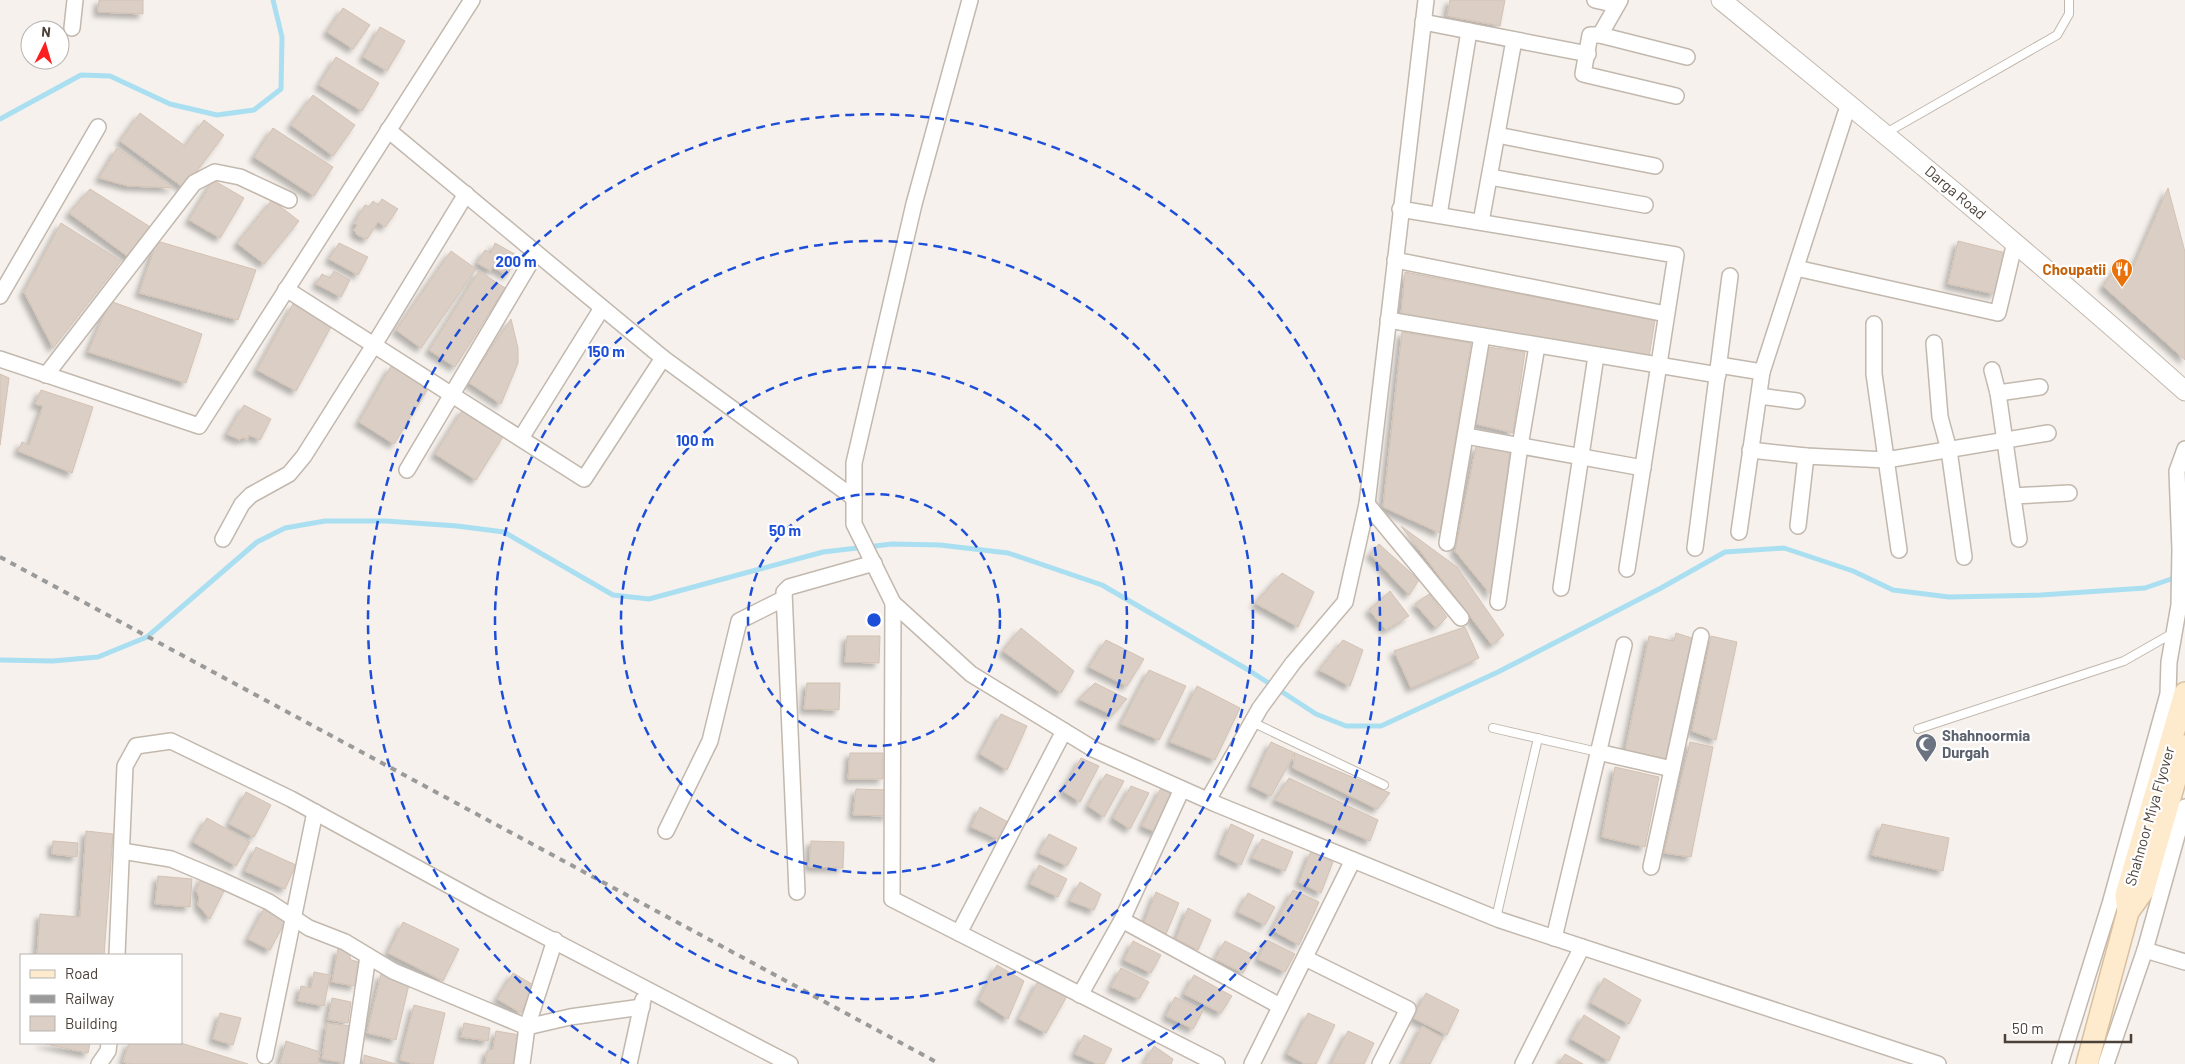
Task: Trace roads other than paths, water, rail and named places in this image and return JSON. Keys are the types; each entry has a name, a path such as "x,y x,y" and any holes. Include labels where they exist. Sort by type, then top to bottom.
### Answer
{"main road":[{"name":"Shahnoor Miya Flyover","path":"2128,912 2126,895 2185,693"},
{"name":"Shahnoor Miya Flyover","path":"2086,1064 2128,912 2143,891 2185,746"}],"street":[{"path":"72,28 75,0"},
{"path":"970,0 907,233 854,463 854,524 893,603 971,674 1095,750 1182,789 1496,918 1909,1060 1938,1064"},
{"path":"1208,800 1260,708 1293,663 1344,602 1367,504 1400,209 1426,0"},
{"path":"1596,0 1618,2 1600,35"},
{"name":"Darga Road","path":"1721,0 1849,103 2015,242 2185,391"},
{"path":"0,359 199,426 388,130 467,2"},
{"path":"1423,22 1588,54"},
{"path":"1439,215 1469,31"},
{"path":"1676,96 1583,74 1590,35 1600,35 1687,57"},
{"path":"1481,222 1514,40"},
{"path":"1739,532 1762,372 1849,103"},
{"path":"0,296 98,127"},
{"path":"388,130 663,358 854,498"},
{"path":"1497,135 1655,166"},
{"path":"46,375 194,183 215,172 240,177 289,200"},
{"path":"1490,177 1645,205"},
{"path":"223,539 242,504 251,495 288,474 297,465 374,345 466,194"},
{"path":"1400,209 1676,255 1627,569"},
{"path":"1796,268 1998,313 2015,242"},
{"path":"408,470 536,253"},
{"path":"1395,260 1666,314"},
{"path":"1695,548 1730,276"},
{"path":"286,289 584,479 663,358"},
{"path":"520,438 602,308"},
{"path":"1388,320 1659,367 1762,372"},
{"path":"1874,324 1874,374 1899,550"},
{"path":"1447,542 1482,336"},
{"path":"1934,343 1940,417 1949,450 1964,557"},
{"path":"1498,602 1520,446 1537,346"},
{"path":"1561,588 1596,356"},
{"path":"1992,370 2006,442 2019,539"},
{"path":"1998,393 2040,387"},
{"path":"1759,396 1796,401"},
{"path":"1750,450 1806,456 1886,460 2006,442 2048,433"},
{"path":"1466,436 1643,468"},
{"path":"2060,1064 2110,904 2168,694 2169,662 2178,605 2180,549 2177,472 2185,449"},
{"path":"1798,526 1806,456"},
{"path":"2013,496 2069,493"},
{"path":"1367,504 1461,618"},
{"path":"797,892 784,592 788,587 873,560"},
{"path":"666,831 710,741 739,621 783,599"},
{"path":"893,603 892,899 1217,1064"},
{"path":"1651,868 1701,636"},
{"path":"1554,938 1624,645"},
{"path":"959,933 1064,731"},
{"path":"117,954 125,766 136,746 171,740 315,812 790,1064"},
{"path":"1598,752 1672,769"},
{"path":"1080,995 1122,920 1182,789"},
{"path":"2106,1064 2145,950 2185,807"},
{"path":"265,1056 315,812"},
{"path":"122,851 170,859 269,902 309,928 345,942 393,971 527,1027 570,1017 642,1007"},
{"path":"1252,1064 1353,860"},
{"path":"1122,920 1280,1006"},
{"path":"522,1064 527,1027 554,940"},
{"path":"1523,1064 1582,947"},
{"path":"2145,950 2185,962"},
{"path":"352,1064 368,956"},
{"path":"1305,958 1408,1009 1380,1064"},
{"path":"631,1062 646,988"},
{"path":"99,1064 108,1051 109,1044"}],"lane":[{"path":"1885,133 2057,35 2069,14 2069,0"},
{"path":"1918,729 2124,661 2174,632"},
{"path":"1252,722 1384,784"},
{"path":"1493,728 1598,752"},
{"path":"1496,918 1538,738"}],"waterway":[{"path":"0,119 81,75 110,76 170,104 217,115 254,110 281,89 282,37 273,0"},
{"path":"0,660 53,661 98,657 147,637 257,542 285,528 325,521 386,521 457,526 504,532 613,595 649,599 823,552 892,544 940,545 1008,553 1102,585 1250,671 1316,714 1346,726 1381,726 1498,672 1661,588 1725,552 1784,548 1853,571 1893,590 1949,597 2041,595 2145,588 2177,577"}],"railway":[{"path":"0,557 940,1064"}],"place":[{"name":"Choupatii","path":"2122,288"},
{"name":"Shahnoormia Durgah","path":"1926,763"}]}
